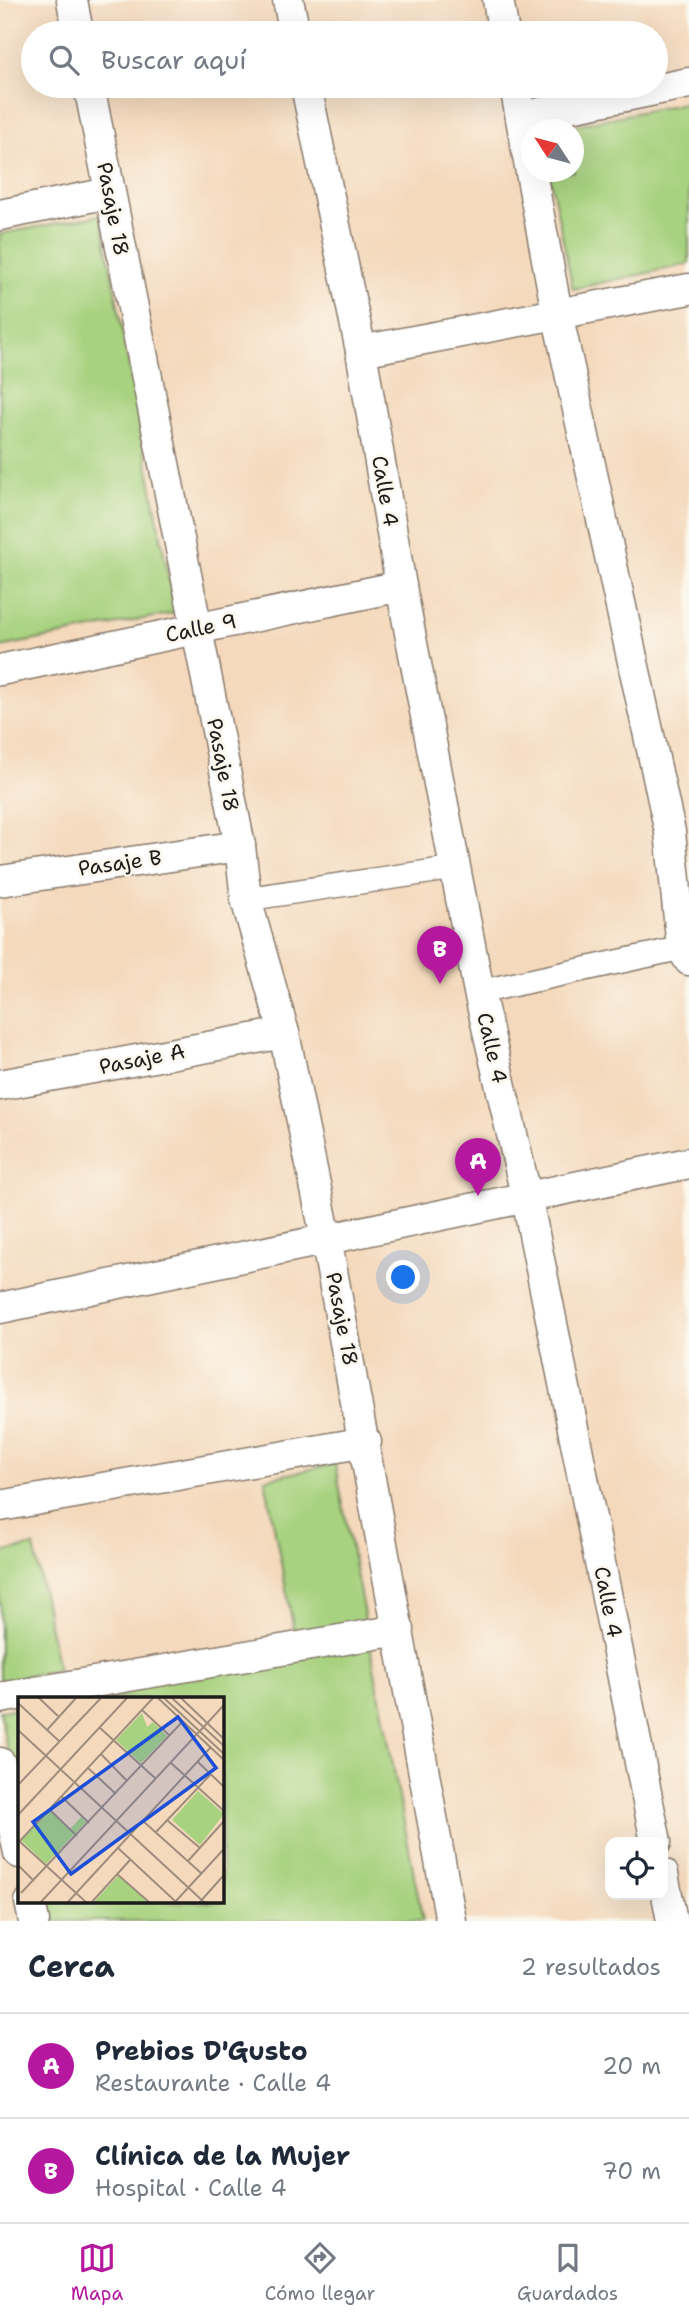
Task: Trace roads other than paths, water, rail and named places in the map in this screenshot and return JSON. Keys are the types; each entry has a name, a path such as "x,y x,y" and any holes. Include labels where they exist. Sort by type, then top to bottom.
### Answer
{"street":[{"path":"72,0 76,21"},
{"path":"288,0 292,21"},
{"path":"498,0 502,21"},
{"path":"668,87 689,83"},
{"name":"Pasaje 18","path":"91,98 240,846 247,900 285,1032 326,1238 366,1442 451,1921"},
{"name":"Calle 4","path":"308,98 361,351 401,586 479,992 527,1199 655,1837"},
{"path":"479,992 685,954 679,831 557,313 517,98"},
{"path":"521,117 615,98"},
{"path":"0,215 109,192"},
{"path":"361,351 689,289"},
{"name":"Calle 9","path":"0,670 401,586"},
{"name":"Pasaje B","path":"0,880 240,846"},
{"path":"247,900 455,868"},
{"name":"Pasaje A","path":"0,1085 285,1032"},
{"path":"0,1308 689,1163"},
{"path":"0,1506 366,1442"},
{"path":"0,1698 399,1630"},
{"path":"0,1763 18,1848"},
{"path":"668,1900 672,1921"}],"place":[{"name":"Clínica de la Mujer","path":"440,984"},
{"name":"Prebios D'Gusto","path":"478,1196"}]}
